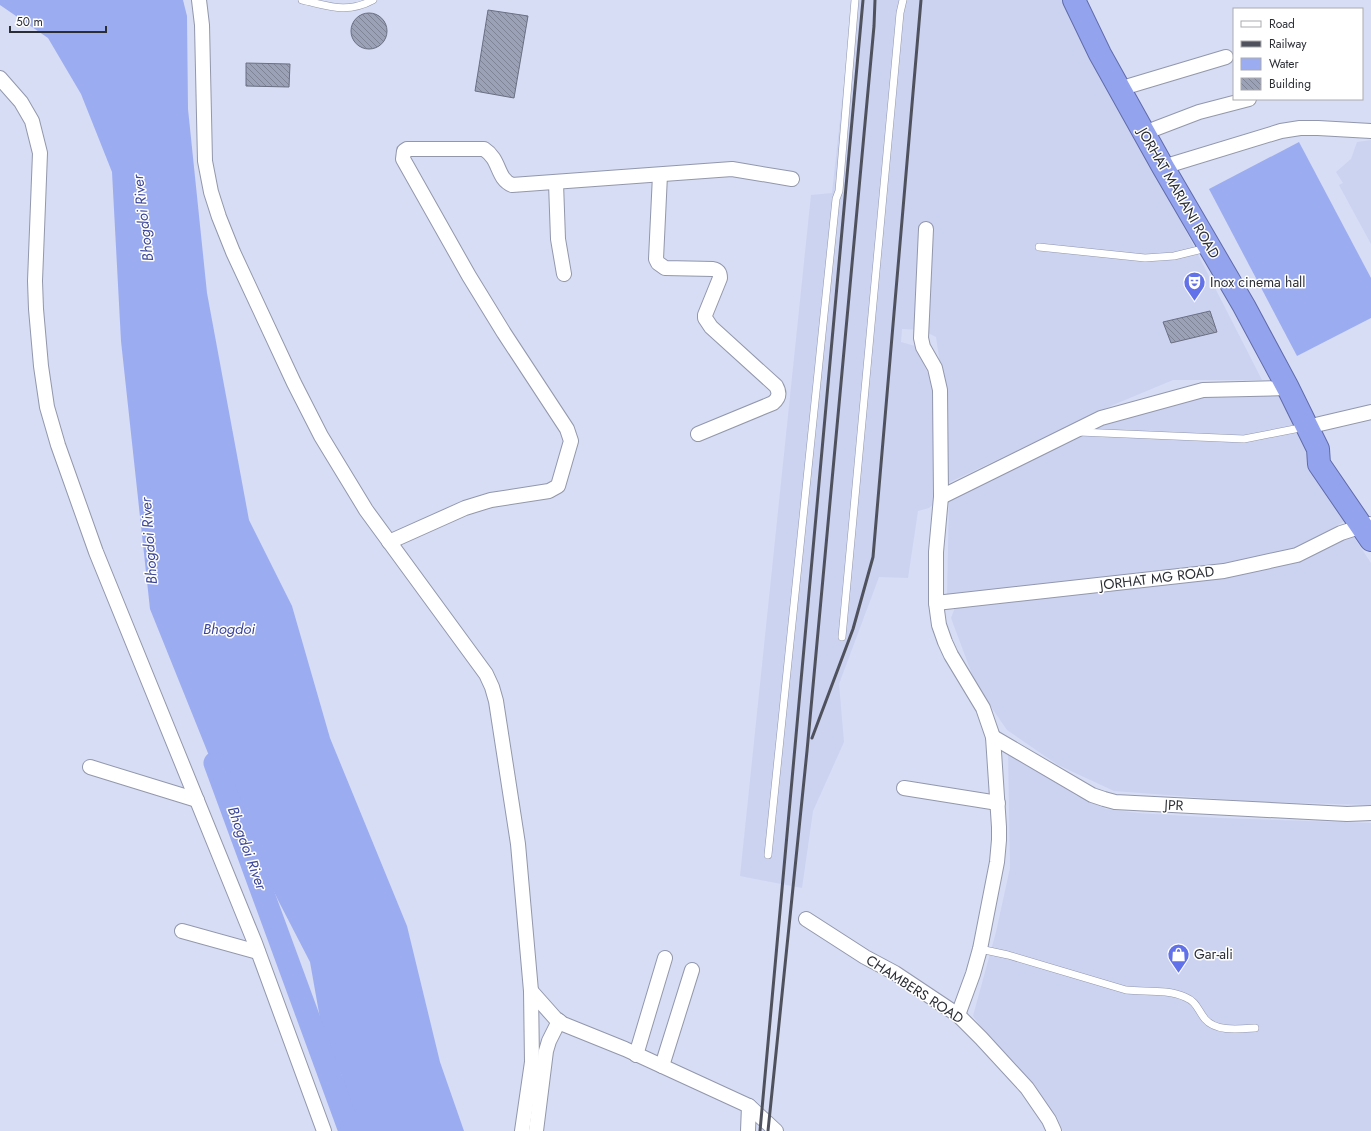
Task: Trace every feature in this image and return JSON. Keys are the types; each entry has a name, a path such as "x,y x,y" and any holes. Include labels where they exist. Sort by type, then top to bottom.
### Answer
{"highway":[{"name":"JORHAT MARIANI ROAD","path":"1074,0 1119,89 1244,306 1288,388 1318,449 1319,464 1369,528"}],"street":[{"path":"199,0 202,25 205,161 211,192 233,252 294,383 321,436 366,510 486,674 496,701 518,844 531,992 532,1062 522,1131"},
{"path":"1119,89 1226,58"},
{"path":"0,78 21,102 32,121 40,153 35,281 36,308 41,366 48,407 56,438 96,552 258,952 324,1131"},
{"path":"1144,133 1199,112 1245,100"},
{"path":"1163,167 1281,131 1300,128 1371,131"},
{"path":"389,542 464,508 491,500 549,492 555,489 558,486 571,441 567,429 504,333 462,262 403,159 404,151 407,149 484,148 495,158 504,180 507,183 519,185 732,169 792,179"},
{"path":"660,175 656,259 658,264 665,268 718,270 720,273 720,278 705,314 705,318 711,327 776,386 779,391 777,400 773,403 698,434"},
{"path":"556,183 558,239 564,274"},
{"path":"926,229 921,338 923,347 935,368 939,382 940,497 936,552 936,603 939,625 945,642 983,708 993,737 998,803 999,840 980,949 973,974 958,1015"},
{"path":"940,497 1101,418 1192,392 1214,389 1288,388"},
{"path":"1307,427 1371,412"},
{"name":"JORHAT MG ROAD","path":"936,603 1224,571 1297,555 1341,533 1369,528"},
{"name":"JPR","path":"993,737 1092,795 1104,800 1115,802 1371,814"},
{"path":"90,767 197,800"},
{"path":"904,788 998,803"},
{"name":"CHAMBERS ROAD","path":"806,919 866,957 895,973 958,1015 1027,1088 1049,1120 1054,1131"},
{"path":"182,931 258,952"},
{"path":"636,1054 665,958"},
{"path":"662,1066 692,970"},
{"path":"531,992 558,1021 636,1054 749,1106 776,1131"},
{"path":"536,1131 546,1051 558,1021"},
{"path":"748,1131 749,1106"}],"lane":[{"path":"302,0 340,9 373,0"},
{"path":"768,855 836,199 839,191 856,0"},
{"path":"842,637 899,20 903,0"},
{"path":"1039,247 1145,258 1174,256 1210,247"},
{"path":"1072,432 1244,439 1307,427"},
{"path":"980,949 1008,955 1126,990 1166,992 1184,996 1194,1002 1204,1018 1211,1025 1221,1028 1255,1028"}],"shaded area":[{"path":"853,0 1068,0 1262,380 1173,380 1113,405 948,483 945,398 936,337 922,330 902,329 901,342 915,346 937,393 935,503 929,508 918,511 908,578 879,577 839,684 844,742 813,811 802,888 740,876 811,195 832,193"},
{"path":"1371,140 1371,244 1339,185 1343,183 1336,172 1351,159 1357,142"},
{"path":"1212,394 1279,396 1346,520 1296,551 1180,572 947,597 949,500 1142,407"},
{"path":"1352,534 1371,563 1371,805 1259,802 1114,791 1058,765 1007,730 976,685 951,618 956,605 1148,587 1301,562"},
{"name":"Gar-ali","path":"1008,749 1075,795 1106,809 1138,813 1221,818 1371,823 1371,1131 1063,1131 1057,1117 993,1043 973,1016 996,932 1010,868"}],"water":[{"name":"Bhogdoi","path":"0,0 183,0 187,16 188,109 207,293 249,520 292,606 330,738 407,926 440,1062 464,1131 358,1131 341,1074 324,1041 310,962 214,768 150,609 121,341 112,172 81,94 48,38 0,5"},
{"path":"1299,142 1371,278 1371,318 1297,356 1209,189"}],"building":[{"path":"488,10 528,16 514,98 475,91"},
{"path":"369,13 379,16 384,21 387,31 384,41 379,46 369,49 359,46 354,41 351,31 354,21 359,16"},
{"path":"246,63 290,64 289,87 246,86"},
{"path":"1210,311 1217,332 1171,343 1163,322"}],"waterway":[{"name":"Bhogdoi River","path":"215,763 350,1131"}],"railway":[{"path":"760,1131 863,0"},
{"path":"768,1131 807,751 874,26 875,0"},
{"path":"812,738 853,629 873,557 921,0"}],"place":[{"name":"Inox cinema hall","path":"1194,302"},
{"name":"Gar-ali","path":"1178,974"}]}
